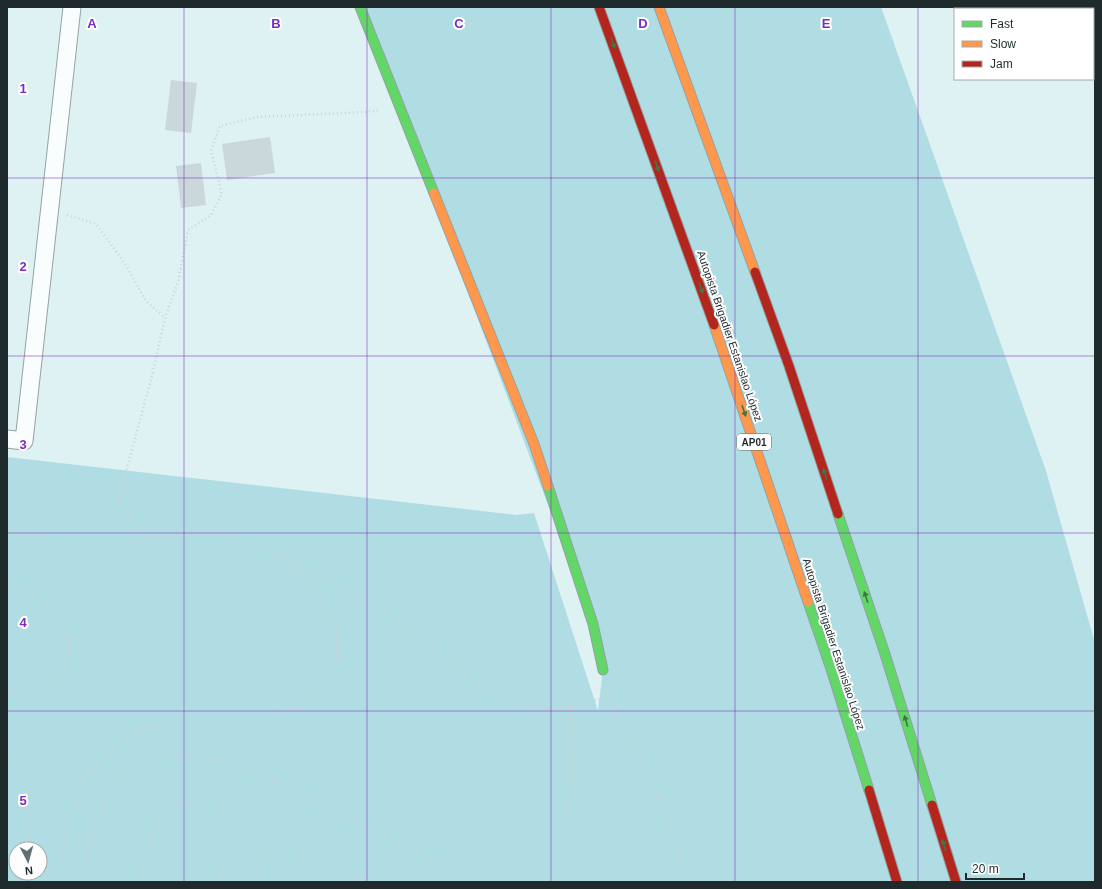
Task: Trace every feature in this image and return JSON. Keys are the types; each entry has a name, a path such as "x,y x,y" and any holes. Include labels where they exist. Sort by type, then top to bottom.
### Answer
{"main road":[{"path":"360,7 534,444 593,624 603,670"},
{"name":"Autopista Brigadier Estanislao López","path":"599,7 737,389 831,669 897,882"},
{"path":"659,7 789,366 885,654 956,882"}],"street":[{"path":"7,439 24,441 72,7"}],"path":[{"path":"148,539 119,501 151,380 165,318 178,282 188,230 211,215 222,194 211,150 220,126 257,117 364,112 400,107"},
{"path":"49,209 96,224 124,262 146,301 165,318"},
{"path":"7,530 56,545 119,542 211,532 264,547 298,563 386,613 441,659 503,698 551,710 609,697"},
{"path":"56,882 56,873 68,824 88,774 111,749 139,730 192,721 253,718 293,710 318,693 337,660 337,630 324,602 303,576 264,547"},
{"path":"7,582 24,588 54,607 69,637 68,664 54,681 26,685 7,692"},
{"path":"603,670 609,697 652,779 689,882"},
{"path":"559,882 573,769 571,706"},
{"path":"7,745 29,789 28,841"},
{"path":"84,882 83,869 92,834 106,795 136,764 165,755 206,757 285,786 443,864 457,882"},
{"path":"136,882 143,868 154,827 174,806 192,798 213,798 229,821 228,850 216,882"},
{"path":"254,882 254,878 266,850 294,844 304,869 305,882"},
{"path":"348,882 356,875 380,877 382,882"}],"shaded area":[{"path":"360,7 881,7 1046,471 1095,643 1095,882 7,882 7,457 517,515 534,513 598,711 603,670 593,624"}],"building":[{"path":"171,80 197,83 191,133 165,130"},
{"path":"270,137 275,173 227,180 222,144"},
{"path":"201,163 206,205 181,208 176,166"}],"traffic: fast":[{"path":"360,7 434,193"},
{"path":"548,486 593,624 603,670"},
{"path":"838,514 885,654 932,805"},
{"path":"808,602 869,790"}],"traffic: slow":[{"path":"659,7 755,272"},
{"path":"434,193 534,444 548,486"},
{"path":"714,325 808,602"}],"traffic: jam":[{"path":"599,7 714,325"},
{"path":"755,272 789,366 838,514"},
{"path":"869,790 897,882"},
{"path":"932,805 956,882"}]}
